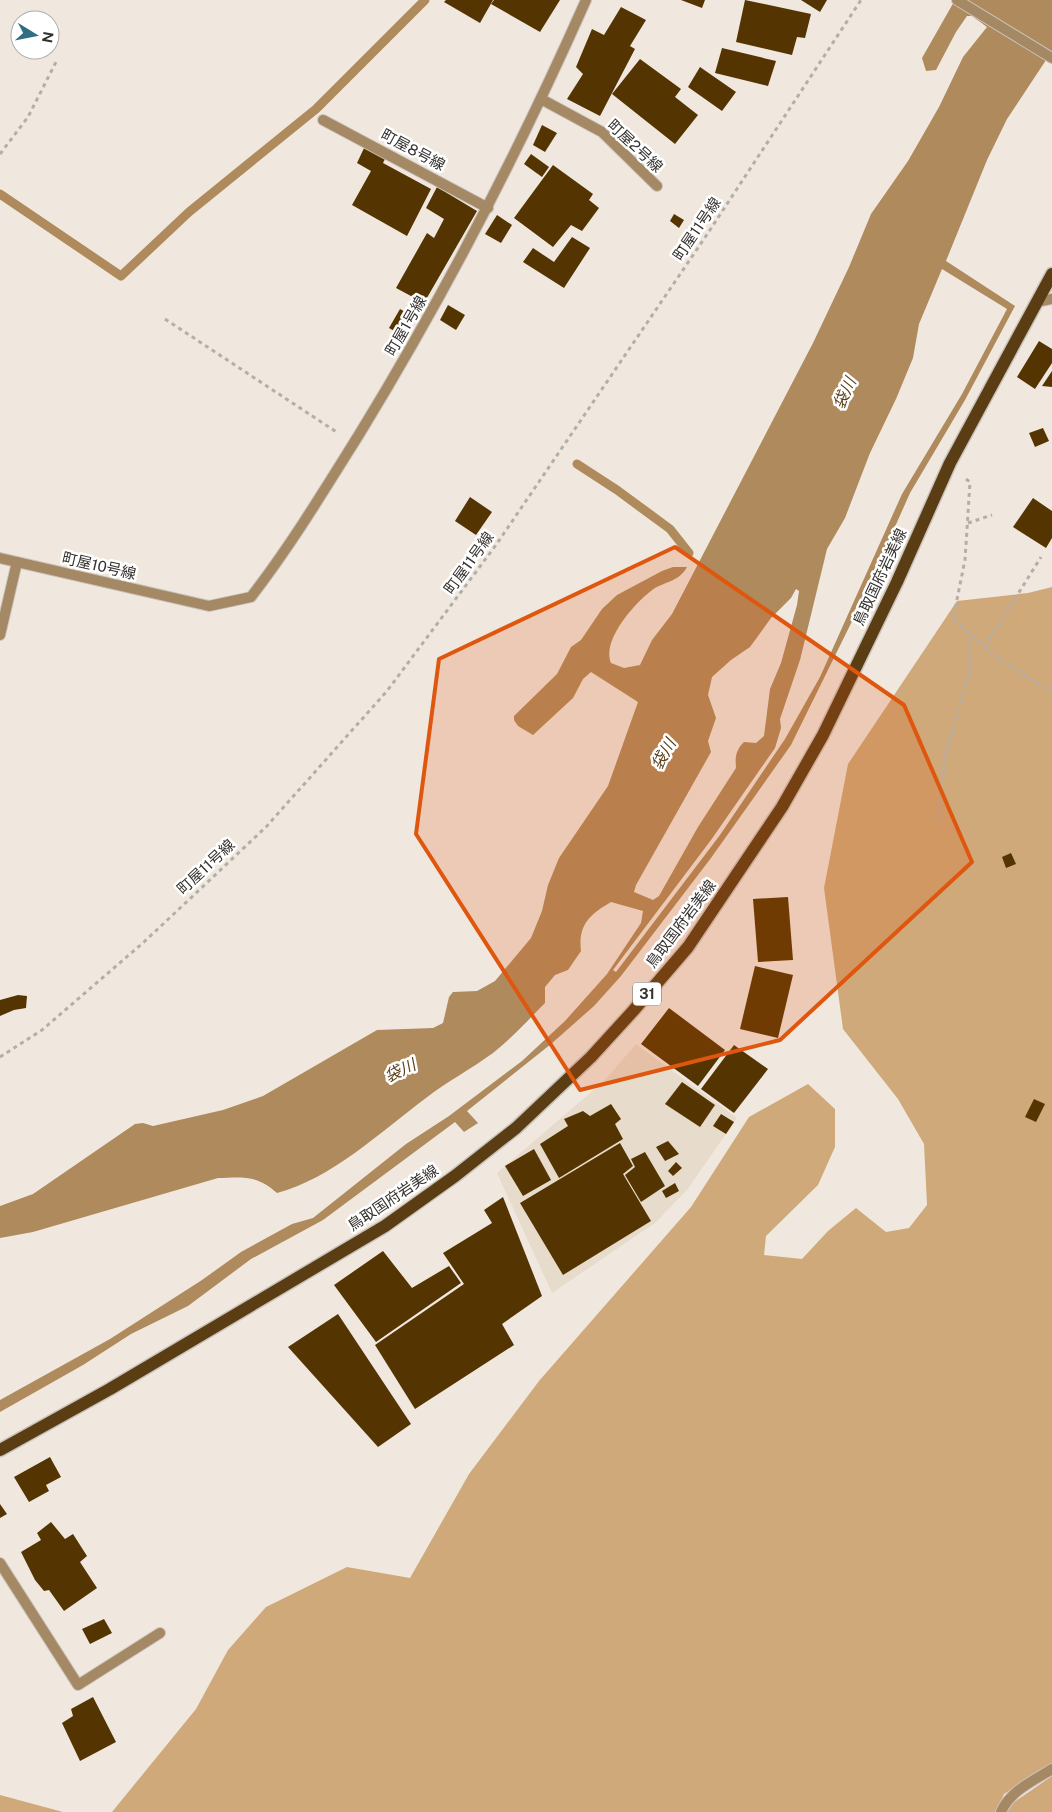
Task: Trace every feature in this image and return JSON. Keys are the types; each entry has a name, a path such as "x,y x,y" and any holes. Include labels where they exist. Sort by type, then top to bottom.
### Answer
{"main road":[{"name":"鳥取国府岩美線","path":"0,1450 110,1390 385,1226 455,1176 516,1128 591,1057 688,947 782,807 822,735 897,582 950,463 1052,274"}],"street":[{"name":"町屋1号線","path":"192,603 209,606 252,597 284,554 413,346 488,208 586,0"},
{"path":"957,0 1052,58"},
{"name":"町屋2号線","path":"541,99 602,132 657,186"},
{"name":"町屋8号線","path":"323,120 488,208"},
{"path":"1036,302 1052,299"},
{"name":"町屋10号線","path":"0,558 192,603"},
{"path":"0,635 17,562"},
{"path":"0,1563 78,1685 160,1633"},
{"path":"1001,1812 1005,1802 1016,1792 1052,1770"}],"path":[{"name":"町屋11号線","path":"0,1057 42,1030 166,922 266,827 388,691 496,545 704,240 861,0"},
{"path":"0,154 28,117 58,60"},
{"path":"165,319 353,444"},
{"path":"950,463 970,482 964,568 953,619 1002,662 1052,692"},
{"path":"968,524 992,515"},
{"path":"985,647 1041,556"},
{"path":"938,821 945,756 970,670 968,632"}],"highlighted area":[{"path":"675,547 904,705 972,862 780,1040 580,1090 416,834 439,659"}],"shaded area":[{"path":"1052,587 1052,1764 1004,1794 996,1812 112,1812 196,1709 228,1650 266,1607 347,1567 410,1578 469,1474 539,1381 691,1207 749,1117 808,1084 835,1109 835,1147 818,1185 766,1236 764,1255 802,1259 828,1231 856,1208 886,1232 909,1228 927,1205 924,1144 898,1099 843,1029 824,888 848,764 957,601 1028,593"},
{"path":"636,1044 737,1118 687,1190 655,1223 552,1293 497,1173 604,1081"},
{"path":"1052,1776 1052,1812 1006,1812 1010,1805"},
{"path":"0,1795 63,1812 0,1812"}],"water":[{"name":"袋川","path":"955,0 1052,0 1052,51 1007,119 987,160 946,261 1015,306 965,400 910,493 861,603 791,745 711,858 621,976 594,1006 551,1044 467,1111 478,1123 464,1132 455,1122 323,1220 251,1259 188,1306 131,1334 83,1365 0,1412 0,1400 110,1339 202,1280 241,1252 292,1224 313,1218 406,1144 449,1116 522,1061 565,1021 607,974 641,923 643,911 611,902 597,911 583,927 581,951 568,970 555,975 545,987 545,1003 513,1035 493,1053 434,1092 355,1153 317,1177 277,1193 263,1183 249,1178 218,1178 33,1232 0,1238 0,1206 33,1194 135,1124 143,1123 153,1126 223,1110 263,1096 377,1030 433,1028 443,1023 449,997 453,992 477,991 495,981 531,938 559,858 608,786 638,702 591,672 583,679 573,698 533,735 518,726 514,716 557,674 571,647 581,640 602,609 617,595 662,571 673,567 687,567 677,578 655,588 639,602 623,621 611,643 609,654 611,663 624,668 640,665 652,640 672,614 813,343 849,267 871,214 908,161 939,107 963,57 987,27 972,16 967,16 956,32 936,70 926,71 922,58","holes":["942,269 1007,309 962,394 902,494 820,677 785,739 720,835 616,972 613,970 711,840 775,748 781,728 780,719 800,660 827,549 845,518 870,453 913,358 919,324","796,589 799,591 797,605 781,663 770,689 764,736 756,743 744,742 739,748 736,757 736,768 698,827 659,896 653,900 634,892 636,885 711,752 708,741 716,718 708,695 712,677 731,660 750,647 771,618 791,598"]}],"building":[{"path":"446,0 493,0 480,23 444,2"},
{"path":"494,0 560,0 540,32 491,4"},
{"path":"681,0 705,0 702,8"},
{"path":"745,0 811,14 805,38 797,37 792,55 736,42"},
{"path":"801,0 827,0 820,12"},
{"path":"621,7 646,20 630,46 635,49 600,116 567,99 583,74 576,67 592,29 604,35"},
{"path":"722,48 776,61 768,86 715,73"},
{"path":"640,59 681,89 675,97 698,115 675,144 612,94"},
{"path":"700,67 736,92 722,111 688,87"},
{"path":"542,125 557,133 545,152 533,145"},
{"path":"365,146 385,159 383,163 431,189 407,236 352,205 371,171 357,163"},
{"path":"531,154 549,167 542,177 524,164"},
{"path":"553,165 593,194 589,200 599,208 582,231 571,225 553,247 514,218"},
{"path":"437,187 477,211 424,303 396,288 427,233 434,238 444,219 426,208"},
{"path":"674,214 684,220 679,228 670,221"},
{"path":"497,215 512,225 501,243 485,234"},
{"path":"572,237 590,248 564,288 523,262 533,248 554,262"},
{"path":"448,305 465,315 456,330 440,320"},
{"path":"400,309 414,317 403,336 389,328"},
{"path":"1039,341 1052,349 1052,363 1035,389 1017,377"},
{"path":"1052,371 1052,387 1042,386"},
{"path":"1043,428 1049,441 1035,447 1029,433"},
{"path":"470,497 492,512 476,535 455,521"},
{"path":"1033,498 1052,511 1052,538 1046,548 1013,527"},
{"path":"1011,853 1016,864 1006,868 1002,857"},
{"path":"788,897 793,960 758,962 753,899"},
{"path":"755,966 793,975 778,1038 740,1029"},
{"path":"18,995 27,996 26,1008 14,1010 0,1016 0,1000"},
{"path":"669,1008 725,1050 698,1086 641,1044"},
{"path":"734,1045 768,1069 734,1113 701,1089"},
{"path":"682,1082 715,1105 700,1127 665,1104"},
{"path":"1034,1099 1045,1104 1036,1122 1025,1117"},
{"path":"611,1104 621,1119 615,1124 623,1139 559,1178 540,1144 568,1126 564,1119 583,1111 590,1116"},
{"path":"721,1114 734,1122 726,1134 713,1126"},
{"path":"668,1141 679,1154 665,1161 656,1147"},
{"path":"620,1143 633,1166 623,1174 651,1221 563,1275 520,1203"},
{"path":"534,1149 551,1180 523,1196 505,1166"},
{"path":"645,1152 665,1186 641,1202 625,1175 635,1167 631,1159"},
{"path":"676,1162 682,1168 673,1176 668,1171"},
{"path":"675,1183 679,1191 666,1198 662,1191"},
{"path":"503,1197 542,1296 502,1324 514,1345 415,1409 375,1345 464,1284 443,1253 492,1223 484,1210"},
{"path":"383,1251 412,1288 449,1266 461,1283 376,1342 334,1285"},
{"path":"338,1314 411,1424 378,1447 288,1347"},
{"path":"50,1457 61,1477 46,1485 49,1491 29,1502 14,1477"},
{"path":"0,1504 7,1514 0,1518"},
{"path":"51,1522 65,1539 73,1534 87,1556 80,1562 97,1588 64,1611 49,1590 44,1591 35,1580 21,1552 41,1540 37,1533"},
{"path":"104,1619 112,1633 90,1644 82,1629"},
{"path":"93,1697 116,1742 80,1761 62,1723 73,1716 71,1709"}],"waterway":[{"path":"0,194 121,276 189,212 316,109 425,0"},
{"path":"577,464 617,490 670,529 689,553"}]}
